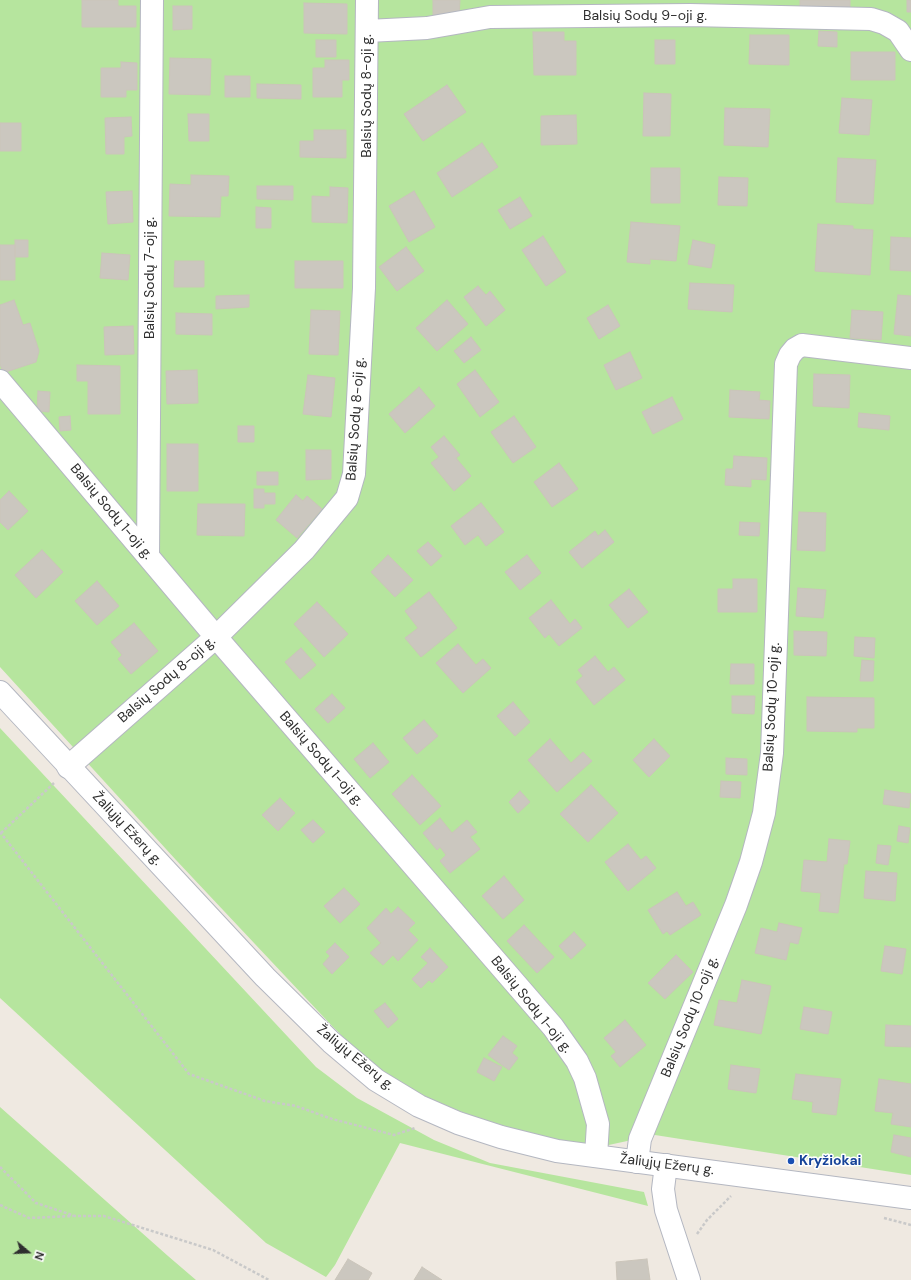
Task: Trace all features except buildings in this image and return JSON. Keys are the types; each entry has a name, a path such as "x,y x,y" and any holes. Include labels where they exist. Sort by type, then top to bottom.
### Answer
{"street":[{"name":"Balsių Sodų 7-oji g.","path":"148,556 152,0"},
{"name":"Balsių Sodų 8-oji g.","path":"63,775 216,637 304,550 347,498 352,486 354,474 364,288 367,0"},
{"name":"Balsių Sodų 9-oji g.","path":"367,30 427,28 490,18 690,15 871,18 898,31 911,50"},
{"name":"Balsių Sodų 10-oji g.","path":"637,1162 640,1139 736,905 751,862 764,813 772,753 786,364 790,355 795,349 802,345 911,358"},
{"name":"Balsių Sodų 1-oji g.","path":"0,381 216,637 553,1026 577,1061 585,1078 598,1124 596,1156"},
{"name":"Žaliųjų Ežerų g.","path":"0,692 63,775 265,977 331,1042 376,1080 419,1106 458,1123 501,1137 557,1151 911,1198"},
{"path":"666,1165 663,1189 666,1210 689,1280"}],"path":[{"path":"63,775 0,833 189,1074 259,1099 296,1106 332,1119 394,1134 419,1126 412,1123"},
{"path":"0,1167 36,1202 75,1216"},
{"path":"681,1255 708,1220 734,1194 726,1193"},
{"path":"0,1205 29,1218 104,1216 213,1250 269,1280"},
{"path":"882,1218 911,1225"}],"green space":[{"path":"0,0 911,0 911,1175 655,1135 604,1146 560,1143 484,1121 405,1087 369,1062 333,1027 176,860 0,667"},
{"path":"0,728 316,1067 357,1098 434,1140 490,1163 644,1192 648,1206 400,1143 335,1265 326,1277 266,1243 0,998"},
{"path":"0,1107 168,1256 196,1280 0,1280"}],"place":[{"name":"Kryžiokai","path":"791,1161"}]}
